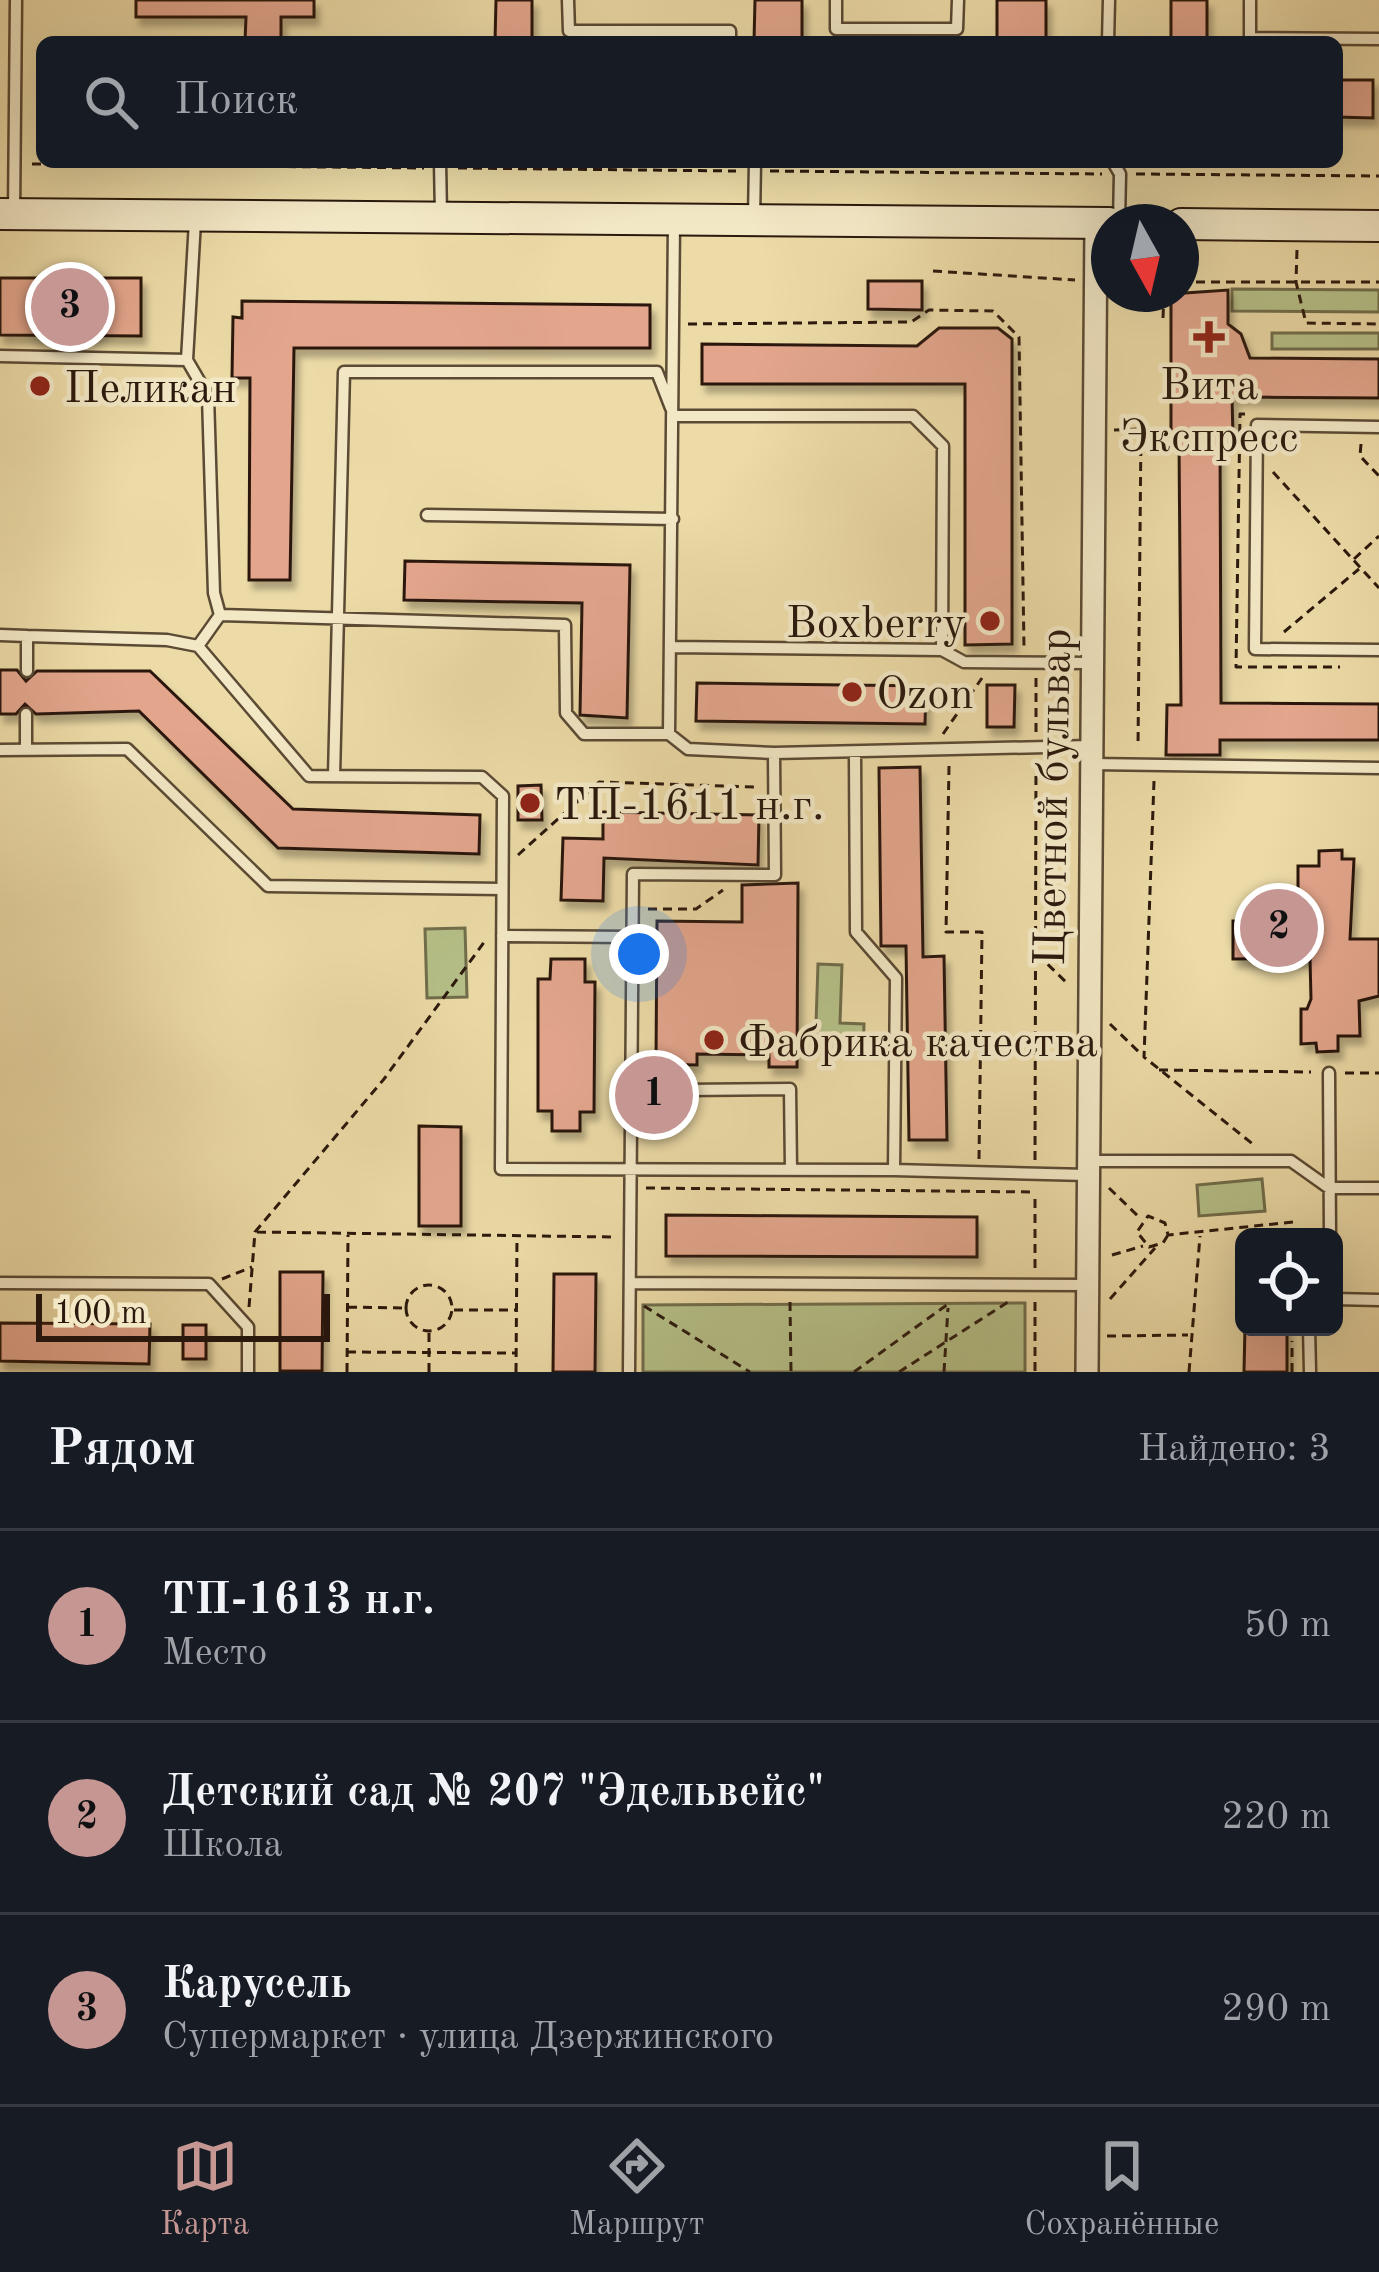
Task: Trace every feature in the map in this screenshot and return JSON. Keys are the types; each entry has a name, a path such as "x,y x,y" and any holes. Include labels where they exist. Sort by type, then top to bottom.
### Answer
{"main road":[{"path":"7,214 1091,223"},
{"path":"1199,224 1379,226"}],"street":[{"name":"Цветной бульвар","path":"1087,1372 1096,312"}],"lane":[{"path":"7,214 15,164 16,0"},
{"path":"568,0 568,31 730,31 730,36"},
{"path":"836,0 836,29 957,29 958,0"},
{"path":"1108,36 1109,0"},
{"path":"1250,0 1250,36"},
{"path":"1343,39 1379,39"},
{"path":"0,70 15,70"},
{"path":"440,168 441,218"},
{"path":"754,168 754,221"},
{"path":"1111,204 1117,168"},
{"path":"195,216 188,360 208,396 214,593 220,615"},
{"path":"668,734 674,220"},
{"path":"0,356 188,360"},
{"path":"334,776 344,372 657,372 675,416"},
{"path":"675,416 913,416 943,446 943,650"},
{"path":"1379,427 1257,425 1255,649 1379,650"},
{"path":"427,515 673,519"},
{"path":"220,615 565,625 566,713 584,734 668,734 688,749 855,755 935,746 1036,746 1138,764 1379,768"},
{"path":"198,646 220,615"},
{"path":"0,635 166,640 198,646 309,776 482,777 503,796 501,1169 1034,1174 1291,1161 1330,1188 1379,1188"},
{"path":"27,636 27,670"},
{"path":"671,646 943,650 964,662 1092,663"},
{"path":"26,714 26,750"},
{"path":"0,750 128,749 268,886 502,890"},
{"path":"629,1372 633,874 775,875 774,754"},
{"path":"855,755 856,932 896,978 894,1170"},
{"path":"502,936 631,937"},
{"path":"1329,1072 1330,1228"},
{"path":"630,1074 685,1074 685,1090 790,1089 790,1170"},
{"path":"630,1289 1034,1284 1088,1274"},
{"path":"0,1283 209,1284 248,1327 248,1372"},
{"path":"1343,1299 1379,1300"},
{"path":"1309,1336 1310,1372"}],"path":[{"path":"15,164 36,164"},
{"path":"1117,168 1379,176"},
{"path":"1297,250 1295,282 1306,323 1379,324"},
{"path":"933,271 1091,281"},
{"path":"1199,282 1379,282"},
{"path":"674,324 911,322 929,310 993,311 1019,337 1036,746 1035,1372"},
{"path":"1163,312 1163,318"},
{"path":"1261,414 1240,414 1236,667 1356,667"},
{"path":"1362,427 1360,456 1379,476"},
{"path":"1094,430 1141,429 1138,764"},
{"path":"1240,435 1379,588"},
{"path":"1353,559 1379,536"},
{"path":"1242,667 1361,568"},
{"path":"935,746 993,662"},
{"path":"950,754 946,932 982,932 979,1173"},
{"path":"1155,765 1144,1057 1274,1161"},
{"path":"503,868 599,782 775,788"},
{"path":"646,909 697,909 744,875"},
{"path":"248,1327 255,1232 384,1079 502,922"},
{"path":"1157,1070 1379,1073"},
{"path":"1087,1172 1142,1220"},
{"path":"643,1189 1034,1192"},
{"path":"1142,1220 1157,1217 1168,1235"},
{"path":"1142,1220 1137,1232 1144,1245"},
{"path":"1242,1228 1293,1222 1293,1228"},
{"path":"1110,1295 1168,1235 1235,1229"},
{"path":"255,1232 630,1237"},
{"path":"347,1372 348,1233"},
{"path":"1189,1372 1200,1233"},
{"path":"516,1372 517,1236"},
{"path":"1088,1274 1144,1245 1156,1247"},
{"path":"209,1284 252,1267"},
{"path":"789,1284 790,1372"},
{"path":"898,1372 1034,1284"},
{"path":"434,1286 447,1294 452,1310 446,1323 429,1331 411,1323 406,1308 412,1293 434,1286"},
{"path":"630,1289 750,1372"},
{"path":"854,1372 948,1304 944,1372"},
{"path":"347,1307 406,1308"},
{"path":"452,1310 516,1310"},
{"path":"429,1331 429,1372"},
{"path":"1106,1354 1106,1336 1190,1335"},
{"path":"1292,1336 1292,1372"},
{"path":"347,1352 516,1354"}],"green space":[{"path":"1232,289 1379,290 1379,312 1232,311"},
{"path":"1272,333 1379,333 1379,349 1272,349"},
{"path":"465,928 467,997 427,998 425,929"},
{"path":"818,964 842,965 840,1023 864,1024 863,1055 815,1053"},
{"path":"1262,1179 1265,1211 1199,1216 1197,1185"},
{"path":"1025,1303 1025,1372 643,1372 643,1305"}],"building":[{"path":"136,0 314,0 314,17 281,17 281,36 245,36 246,17 136,17"},
{"path":"496,0 532,0 532,36 495,36"},
{"path":"755,0 802,0 802,36 754,36"},
{"path":"997,0 1046,0 1046,36 997,36"},
{"path":"1171,0 1207,0 1207,36 1171,36"},
{"path":"1343,80 1373,80 1373,118 1343,117"},
{"path":"0,278 141,278 141,336 0,335"},
{"path":"868,281 922,281 922,310 868,309"},
{"path":"1228,290 1228,324 1241,334 1250,358 1379,359 1379,398 1232,397 1233,437 1220,437 1221,703 1379,704 1379,740 1220,740 1220,755 1166,755 1167,705 1181,705 1179,437 1171,437 1171,312 1199,312 1199,292"},
{"path":"242,301 650,305 650,348 294,348 290,580 249,580 250,378 232,378 233,317 242,318"},
{"path":"939,328 998,328 1012,339 1012,644 965,645 965,384 702,384 702,344 917,346"},
{"path":"405,561 630,565 627,718 580,715 582,603 404,600"},
{"path":"0,670 17,670 26,681 37,671 150,671 293,809 480,815 479,854 278,848 139,711 36,714 25,704 16,714 0,714"},
{"path":"697,683 926,686 925,724 696,721"},
{"path":"987,685 1015,685 1014,727 987,727"},
{"path":"920,767 923,957 944,956 947,1140 909,1140 906,946 881,946 879,768"},
{"name":"ТП-1611 н.г.","path":"541,785 542,820 518,820 518,786"},
{"path":"603,812 759,815 758,865 604,858 603,901 561,900 563,838 603,839"},
{"path":"1342,850 1342,859 1354,859 1350,939 1379,939 1379,996 1359,1001 1360,1036 1338,1036 1338,1051 1317,1052 1316,1043 1301,1044 1301,1009 1307,1009 1311,999 1310,958 1233,959 1233,921 1254,921 1254,905 1284,905 1284,896 1298,896 1298,866 1319,866 1319,851"},
{"path":"798,883 797,1067 769,1067 769,1055 697,1054 697,1065 656,1064 657,921 742,922 742,885"},
{"path":"551,959 585,959 585,982 595,982 594,1112 580,1112 580,1131 552,1131 552,1111 538,1111 538,979 550,979"},
{"path":"419,1126 461,1127 461,1226 419,1226"},
{"path":"666,1215 977,1217 977,1257 666,1256"},
{"path":"280,1272 323,1272 322,1371 280,1371"},
{"path":"554,1274 596,1274 595,1372 553,1372"},
{"path":"0,1323 150,1324 149,1364 0,1361"},
{"path":"183,1325 206,1325 206,1359 183,1359"},
{"path":"1245,1336 1287,1336 1287,1372 1244,1372"}],"place":[{"name":"Карусель","path":"70,307"},
{"name":"Вита Экспресс","path":"1209,337"},
{"name":"Пеликан","path":"40,386"},
{"name":"Boxberry","path":"990,621"},
{"name":"Ozon","path":"852,692"},
{"name":"ТП-1611 н.г.","path":"530,803"},
{"name":"Детский сад № 207 \"Эдельвейс\"","path":"1279,928"},
{"name":"Фабрика качества","path":"714,1040"},
{"name":"ТП-1613 н.г.","path":"654,1095"}]}
